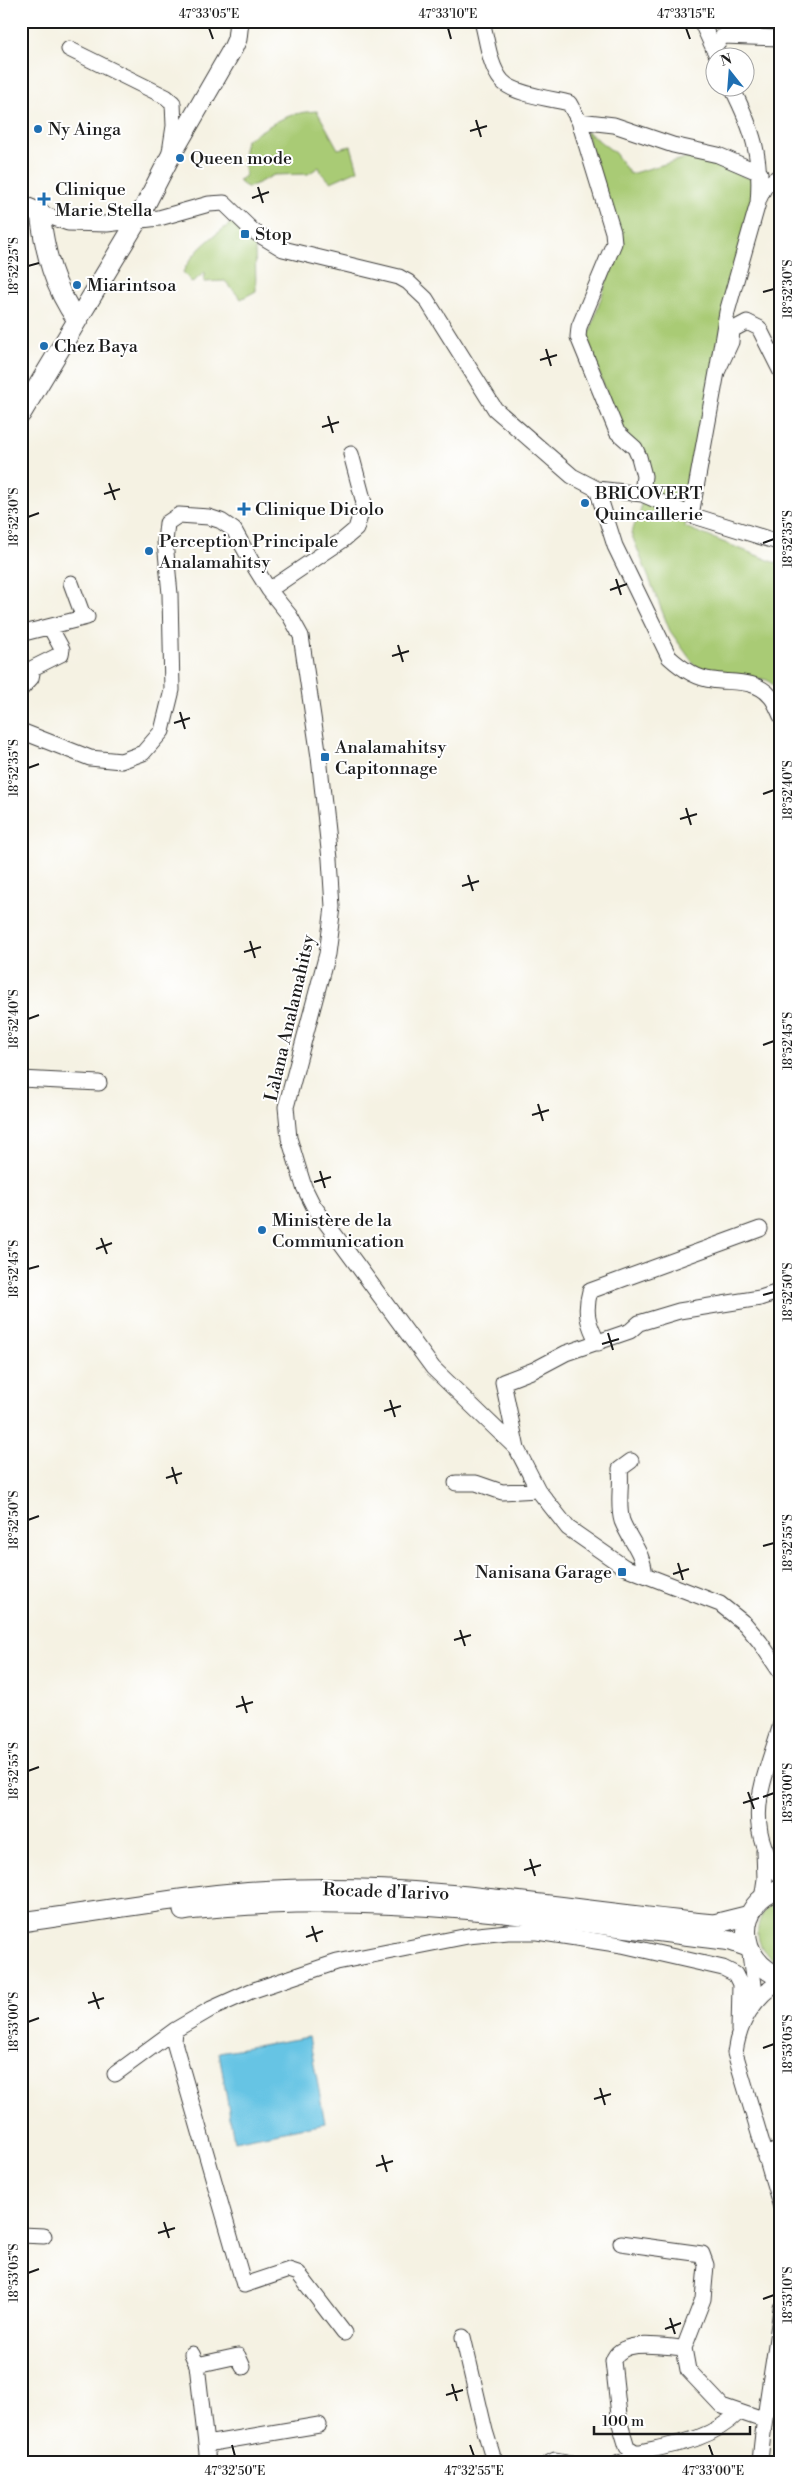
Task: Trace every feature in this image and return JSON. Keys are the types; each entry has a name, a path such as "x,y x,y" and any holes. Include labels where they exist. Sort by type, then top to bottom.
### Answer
{"main road":[{"path":"21,414 137,221 169,159 233,48 241,24"},
{"path":"21,205 40,213 44,238 56,284 64,300 78,320"},
{"name":"Rocade d'Iarivo","path":"21,1922 208,1894 300,1889 438,1892 714,1924 750,1915"},
{"path":"781,1889 762,1899 750,1915 746,1932 749,1950 765,1970 781,1979"},
{"name":"Rocade d'Iarivo","path":"21,1935 206,1908 323,1902 443,1907 731,1941 749,1950"}],"street":[{"path":"482,21 496,72 503,82 512,88 569,103 579,121 613,232 614,243 579,327 578,337 617,432 635,448 639,457 644,476 642,494"},
{"path":"700,21 713,48"},
{"path":"717,48 723,36 781,38"},
{"path":"69,49 166,97 173,103 174,126 169,159"},
{"path":"736,98 757,148 760,173 758,203"},
{"path":"579,121 614,125 673,145 718,155 760,173"},
{"path":"691,515 728,312 758,203 766,186 781,175"},
{"path":"40,213 68,223 137,221 159,218 209,204 224,203 253,230 283,249 343,265 388,274 408,282 426,299 496,409 572,476 597,489 642,494 691,515 781,543"},
{"path":"716,372 731,342 732,330 747,322 759,328 781,372"},
{"path":"269,590 343,540 356,529 364,503 351,454"},
{"path":"597,489 616,546 669,657 683,670 711,680 731,680 754,685 770,695 781,716"},
{"name":"Làlana Analamahitsy","path":"21,731 90,758 121,761 143,753 162,731 172,690 167,523 179,515 209,517 221,521 234,530 269,590 290,616 301,636 319,757 330,859 332,907 327,954 286,1107 289,1138 304,1187 313,1205 433,1368 518,1449 538,1490 568,1528 624,1567 720,1604 745,1624 781,1673"},
{"path":"24,633 87,617 82,613 71,583"},
{"path":"21,689 31,678 33,668 61,654 62,649 50,627"},
{"path":"21,1079 99,1082"},
{"path":"598,1343 588,1325 586,1305 590,1291 760,1229"},
{"path":"518,1449 503,1382 534,1370 566,1352 630,1331 639,1323 678,1311 760,1298 781,1291"},
{"path":"631,1461 620,1469 620,1512 623,1522 641,1554 645,1575"},
{"path":"456,1483 476,1483 502,1492 538,1490"},
{"path":"762,1899 765,1880 764,1849 757,1823 758,1806 781,1724"},
{"path":"764,1849 781,1877"},
{"path":"115,2074 174,2036 210,2009 251,1991 337,1962 468,1936 508,1932 537,1932 622,1945 723,1968 735,1974 740,1984 739,2031 735,2053 781,2207"},
{"path":"739,2031 752,2005 754,1985 749,1950"},
{"path":"752,2005 781,1979"},
{"path":"174,2036 244,2285 289,2270 298,2274 344,2333"},
{"path":"765,2158 781,2147"},
{"path":"21,2235 44,2236"},
{"path":"621,2243 692,2252 704,2257 706,2264 703,2299 684,2348 688,2370 722,2406 763,2420"},
{"path":"760,2463 763,2420 781,2308"},
{"path":"463,2337 480,2401 484,2431 493,2457 498,2463"},
{"path":"684,2348 634,2346 622,2350 615,2356 613,2362 620,2424 626,2447 630,2451 640,2452 706,2436 723,2427 738,2413"},
{"path":"208,2463 194,2359 238,2356 243,2367"},
{"path":"206,2444 320,2425"},
{"path":"619,2463 632,2458 635,2463"},
{"path":"549,2463 555,2460 572,2463"}],"green space":[{"path":"317,111 338,149 351,146 358,170 331,182 322,174 319,167 308,174 274,175 248,188 238,181 245,176 243,156 246,140 287,117"},
{"path":"585,130 615,153 630,174 693,156 756,181 708,423 685,527 781,565 781,692 767,680 696,667 670,631 631,533 640,513 645,468 611,405 587,341 620,240"},
{"path":"234,221 255,239 256,291 241,299 225,281 204,282 205,272 192,283 183,272 199,249"},
{"path":"781,1899 781,1964 771,1958 764,1950 759,1941 758,1931 759,1922 764,1913 771,1905"}],"water":[{"path":"309,2037 325,2123 234,2141 219,2052"}],"place":[{"name":"Ny Ainga","path":"38,129"},
{"name":"Queen mode","path":"180,158"},
{"name":"Clinique Marie Stella","path":"44,199"},
{"name":"Stop","path":"245,234"},
{"name":"Miarintsoa","path":"77,285"},
{"name":"Chez Baya","path":"44,346"},
{"name":"BRICOVERT Quincaillerie","path":"585,503"},
{"name":"Clinique Dicolo","path":"244,509"},
{"name":"Perception Principale Analamahitsy","path":"149,551"},
{"name":"Analamahitsy Capitonnage","path":"325,757"},
{"name":"Ministère de la Communication","path":"262,1230"},
{"name":"Nanisana Garage","path":"622,1572"}]}
